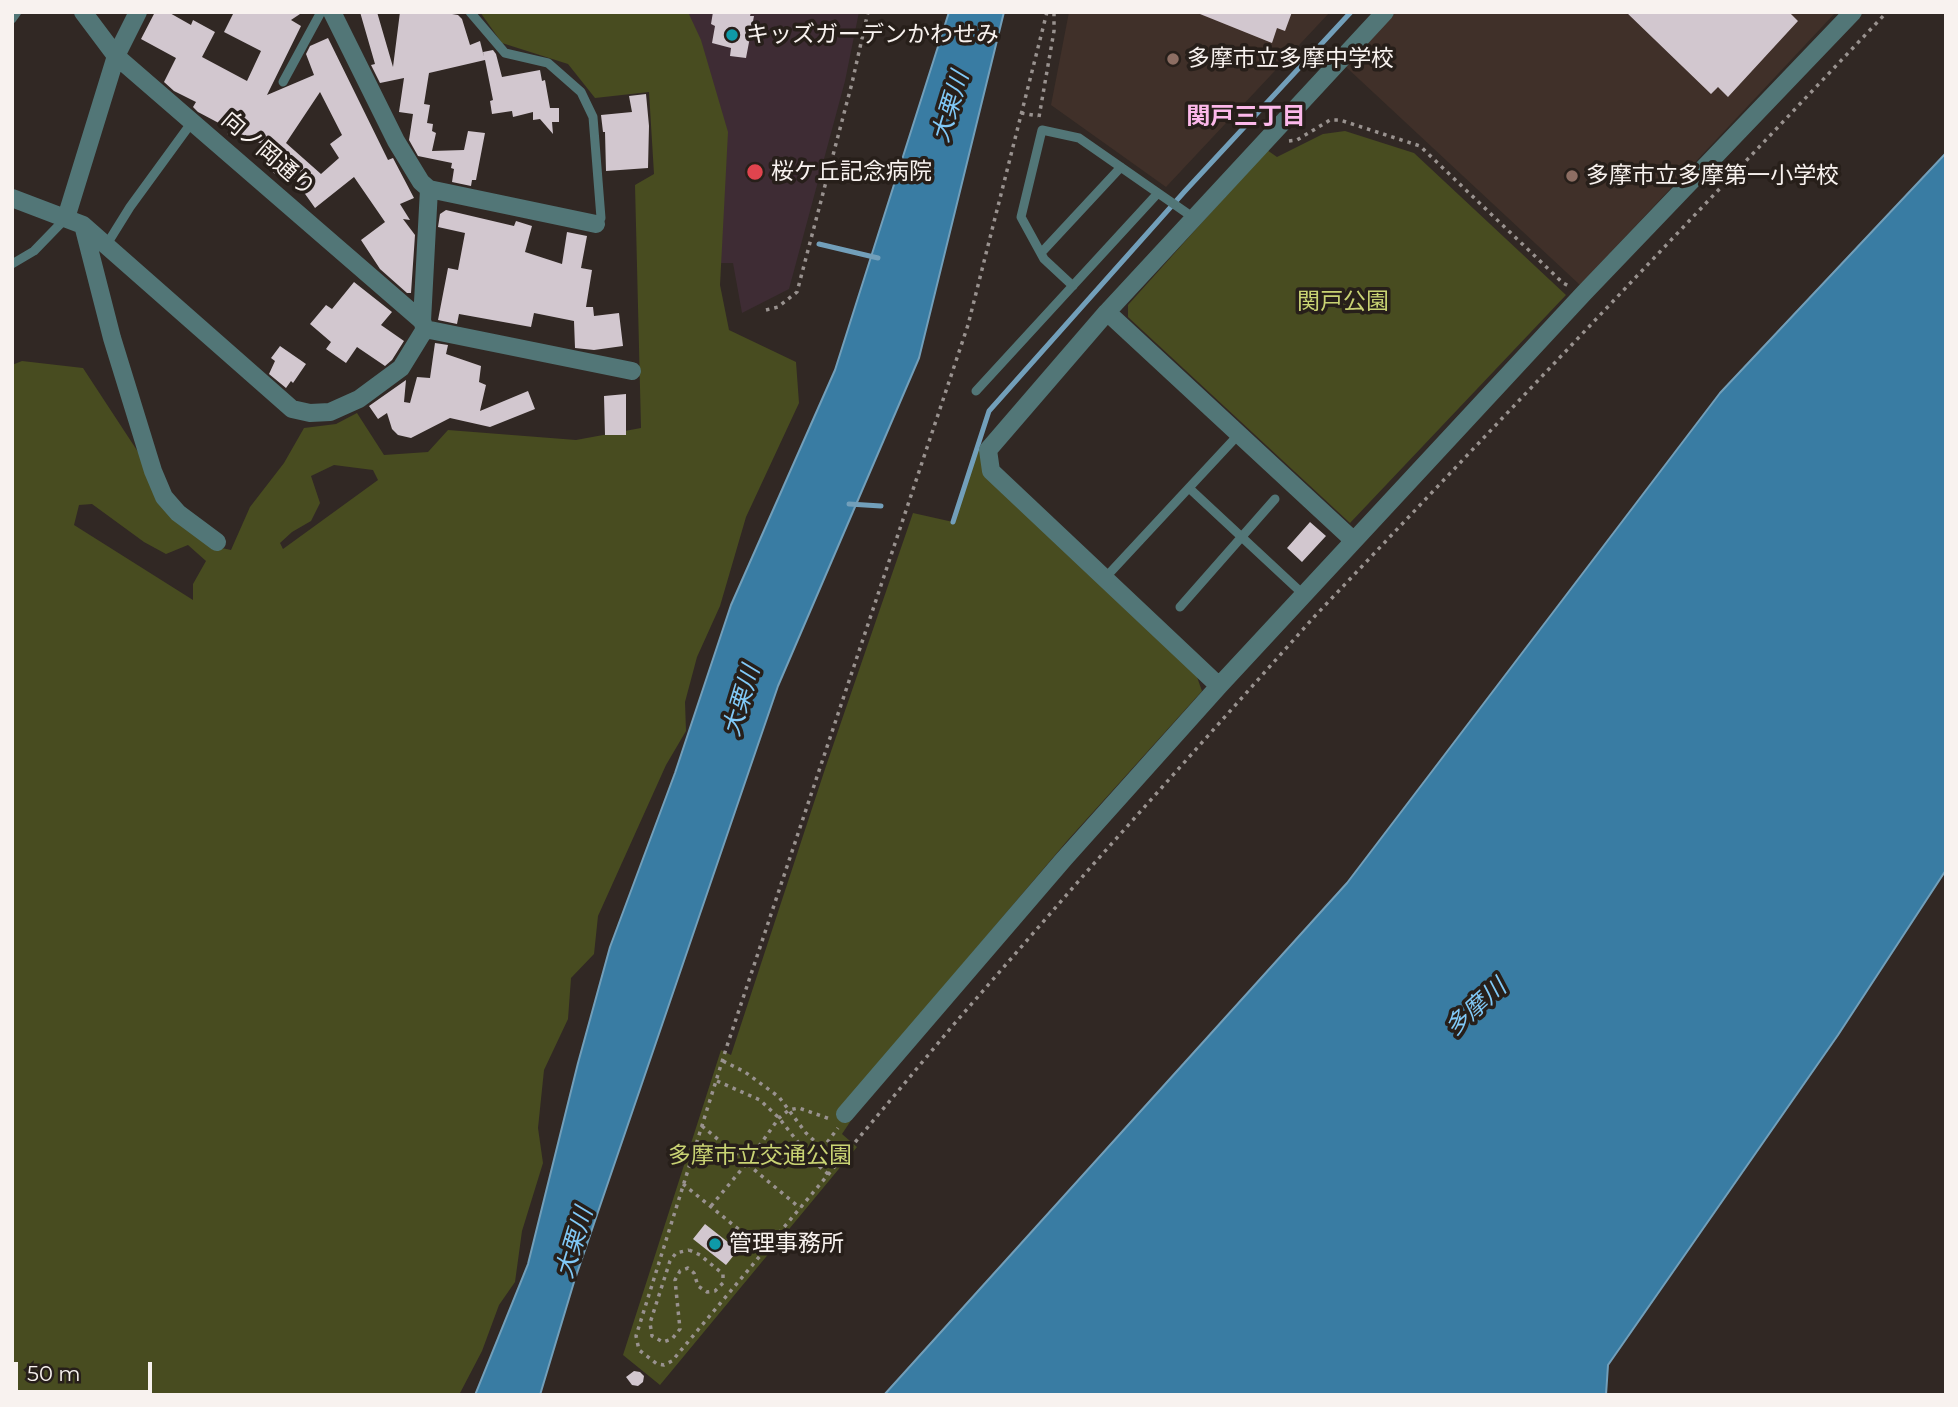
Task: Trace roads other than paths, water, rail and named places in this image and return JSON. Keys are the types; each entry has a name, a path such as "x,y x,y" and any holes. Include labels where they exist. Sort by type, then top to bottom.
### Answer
{"street":[{"name":"向ノ岡通り","path":"83,12 116,56 423,325"},
{"path":"66,219 116,56 138,12"},
{"path":"332,12 396,141 421,182 429,189 596,224"},
{"path":"1219,685 991,471 988,450 1189,215 1267,138 1385,12"},
{"path":"845,1114 1064,859 1219,685 1584,293 1853,12"},
{"path":"12,198 83,225 292,409 310,413 330,412 359,400 401,368 423,325 429,189"},
{"path":"83,225 112,338 153,471 164,497 178,513 217,541"},
{"path":"1107,312 1353,540"},
{"path":"423,325 632,370"}],"lane":[{"path":"12,19 18,12"},
{"path":"283,82 321,12"},
{"path":"470,12 505,53 548,63 581,92 593,117 601,218 596,224"},
{"path":"107,244 130,207 192,122"},
{"path":"1073,286 1044,259 1021,217 1042,130 1079,138 1189,215"},
{"path":"1041,253 1121,167"},
{"path":"976,391 1160,195"},
{"path":"12,264 34,251 66,219"},
{"path":"1105,578 1239,434"},
{"path":"1189,488 1304,595"},
{"path":"1180,607 1275,499"}],"water":[{"name":"大栗川","path":"949,12 1004,12 919,358 778,686 574,1282 540,1395 475,1395 528,1264 610,947 675,773 731,605 835,370"},
{"name":"多摩川","path":"1946,153 1946,870 1838,1035 1608,1365 1606,1395 884,1395 1347,883 1720,393"}],"waterway":[{"path":"953,522 989,411 1185,191 1351,12"},
{"path":"819,244 878,258"},
{"path":"849,504 881,506"}],"place":[{"name":"キッズガーデンかわせみ","path":"732,35"},
{"name":"多摩市立多摩中学校","path":"1173,59"},
{"name":"桜ケ丘記念病院","path":"755,172"},
{"name":"多摩市立多摩第一小学校","path":"1572,176"},
{"name":"管理事務所","path":"715,1244"}],"district":[{"name":"関戸三丁目","path":"1246,117"}],"park label":[{"name":"関戸公園","path":"1343,302"},
{"name":"多摩市立交通公園","path":"760,1156"}]}
